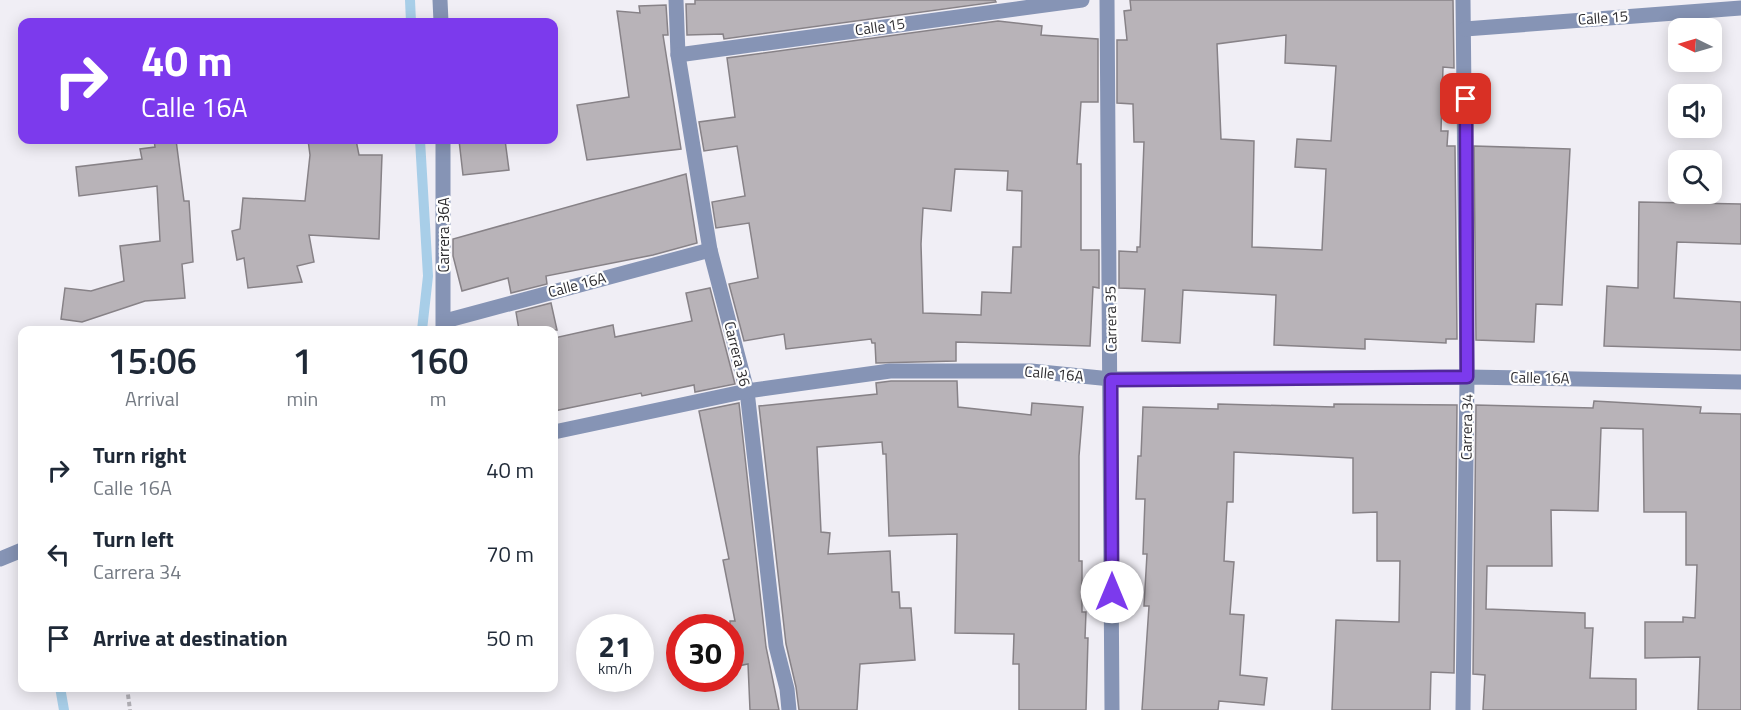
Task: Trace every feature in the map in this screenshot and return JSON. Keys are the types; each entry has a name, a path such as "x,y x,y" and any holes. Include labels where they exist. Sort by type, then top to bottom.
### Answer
{"street":[{"path":"440,0 441,18"},
{"name":"Carrera 36","path":"676,0 678,55 710,250 747,391 776,646 787,689 789,710"},
{"name":"Calle 15","path":"678,55 1082,0"},
{"name":"Carrera 35","path":"1107,0 1112,710"},
{"name":"Carrera 34","path":"1463,0 1467,377 1463,710"},
{"name":"Calle 15","path":"1465,29 1741,8"},
{"name":"Carrera 36A","path":"443,144 444,325"},
{"name":"Calle 16A","path":"444,325 710,250"},
{"name":"Calle 16A","path":"558,431 747,391 890,371 1031,371 1111,380 1467,377 1741,382"},
{"path":"0,559 18,552"}],"path":[{"path":"128,692 130,710"}],"building":[{"path":"695,0 995,0 996,2 724,39 723,34 687,35 686,4 695,4"},
{"path":"1130,0 1453,0 1454,68 1443,67 1441,131 1448,131 1447,146 1455,146 1457,339 1446,339 1446,343 1365,339 1365,349 1274,345 1276,295 1183,290 1180,343 1142,341 1145,289 1119,288 1119,251 1137,252 1137,247 1140,247 1144,142 1134,142 1133,104 1117,103 1117,40 1127,40 1124,11 1131,10","holes":["1286,35 1285,63 1336,66 1331,141 1297,139 1295,167 1326,169 1322,250 1252,247 1254,141 1221,139 1217,44"]},
{"path":"666,5 668,35 663,35 681,149 587,160 577,105 629,97 617,11 640,13 639,6"},
{"path":"998,21 1042,26 1041,35 1098,39 1098,102 1081,102 1077,164 1081,164 1081,250 1099,250 1099,288 1093,287 1090,346 956,342 956,361 876,363 875,343 872,343 871,339 786,349 784,334 744,341 729,284 758,278 749,223 716,228 712,202 745,196 737,146 704,151 699,122 735,117 727,58","holes":["955,169 1008,171 1007,190 1022,191 1021,247 1013,247 1011,293 982,292 981,315 923,313 921,244 923,208 951,211"]},
{"path":"155,144 177,144 184,201 189,201 193,262 182,264 185,298 145,301 82,322 61,319 65,288 91,291 124,281 120,246 160,241 157,186 79,196 76,167 142,159 140,149 155,147"},
{"path":"309,144 357,144 359,155 382,155 379,239 309,235 314,262 297,266 302,282 248,288 244,258 237,260 232,231 240,229 243,198 305,201 310,155"},
{"path":"459,144 506,144 509,170 463,175"},
{"path":"1474,146 1570,149 1562,305 1536,304 1534,342 1476,340"},
{"path":"686,174 697,243 653,255 546,276 547,284 511,293 508,278 462,291 453,256 453,239"},
{"path":"1639,202 1741,204 1741,244 1677,242 1674,298 1741,302 1741,350 1604,346 1607,286 1638,288"},
{"path":"710,288 735,384 695,392 694,385 558,410 558,337 613,325 615,337 692,321 686,293"},
{"path":"551,303 556,326 518,326 516,312"},
{"path":"957,381 958,407 1031,415 1032,403 1083,407 1079,456 1079,561 1082,561 1082,612 1086,612 1085,638 1088,638 1086,710 1019,710 1019,664 1013,664 1014,634 955,633 957,534 889,536 886,454 883,454 882,442 817,447 821,532 830,533 828,554 890,551 892,592 899,592 900,608 911,608 915,660 860,664 857,710 799,710 786,644 759,406 877,394 876,383"},
{"path":"1594,401 1701,407 1700,413 1741,414 1741,710 1698,710 1700,657 1645,658 1645,622 1683,622 1683,617 1695,618 1697,565 1686,565 1686,512 1644,512 1643,429 1601,428 1598,511 1551,510 1552,566 1487,566 1486,609 1585,613 1585,628 1593,628 1590,678 1636,679 1636,710 1483,710 1485,675 1473,674 1476,405 1593,408"},
{"path":"739,403 766,647 779,710 750,710 748,664 744,665 744,614 734,614 723,560 729,559 699,411"},
{"path":"1218,404 1334,407 1334,404 1457,405 1454,673 1431,672 1430,710 1332,710 1336,620 1399,622 1400,561 1377,561 1377,512 1353,513 1353,458 1234,452 1233,502 1227,502 1224,561 1234,562 1230,614 1244,615 1240,675 1267,678 1264,705 1219,701 1218,710 1142,710 1149,606 1144,606 1147,554 1143,554 1145,499 1136,499 1143,407 1218,409"}],"waterway":[{"path":"410,0 411,18"},
{"path":"420,144 428,276 422,326"},
{"path":"61,692 64,710"}],"route":[{"path":"1112,592 1111,380 1467,377 1466,99"}]}
